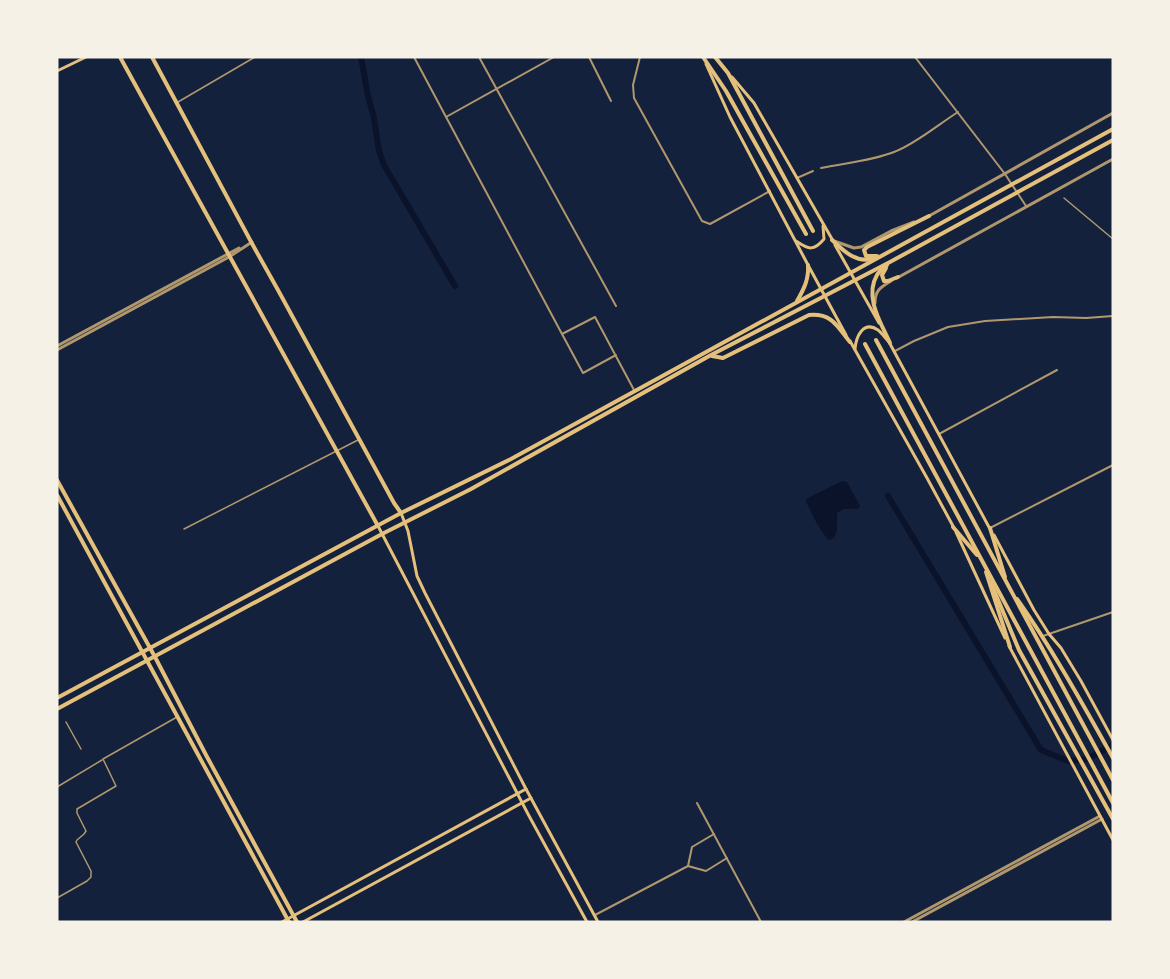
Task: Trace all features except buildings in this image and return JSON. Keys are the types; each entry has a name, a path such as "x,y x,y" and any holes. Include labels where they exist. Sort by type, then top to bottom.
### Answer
{"main road":[{"path":"57,71 86,57"},
{"path":"120,57 378,526 587,922"},
{"path":"152,57 401,513 417,576 425,593 526,789 598,922"},
{"path":"703,57 730,117 824,295 953,527 1010,647 1113,840"},
{"path":"703,57 726,91 806,234"},
{"path":"715,57 754,103 895,351 1034,610 1061,648 1113,740"},
{"path":"728,73 813,231"},
{"path":"57,698 401,513 511,459 1113,129"},
{"path":"57,709 506,470 711,355 890,262 1113,140"},
{"path":"881,256 866,256 864,250 929,216"},
{"path":"795,239 811,249 818,246 824,239 823,225"},
{"path":"832,240 843,251 855,258 866,260 881,256"},
{"path":"890,262 884,270 883,278 888,281 898,277"},
{"path":"890,262 877,274 872,297 890,343"},
{"path":"796,301 806,284 808,265"},
{"path":"711,355 723,358 809,315 816,314 830,318 850,342"},
{"path":"855,350 858,335 866,328 877,330 890,343"},
{"path":"876,340 1113,780"},
{"path":"865,345 1113,803"},
{"path":"57,480 297,922"},
{"path":"57,495 288,921"},
{"path":"953,527 983,562 1019,650 1113,819"},
{"path":"990,528 1008,586 1063,668 1113,758"},
{"path":"983,562 1010,647"},
{"path":"282,922 288,921 526,789"},
{"path":"303,922 531,798"}],"street":[{"path":"177,102 255,57"},
{"path":"414,57 584,373 616,355"},
{"path":"479,57 616,306"},
{"path":"446,117 554,57"},
{"path":"589,57 611,101"},
{"path":"640,57 633,85 634,98 702,221 710,224 770,191"},
{"path":"915,57 1005,174 1026,206"},
{"path":"821,168 895,152 958,112"},
{"path":"832,240 854,248 861,247 891,231 929,216 1113,113"},
{"path":"875,307 876,292 881,287 1113,159"},
{"path":"797,178 813,171"},
{"path":"1064,198 1113,240"},
{"path":"57,348 252,242"},
{"path":"895,351 948,327 985,321 1113,316"},
{"path":"562,334 595,317 634,390"},
{"path":"939,434 1057,370"},
{"path":"184,529 359,439"},
{"path":"990,528 1113,465"},
{"path":"1043,636 1113,612"},
{"path":"57,787 177,717"},
{"path":"66,722 81,749"},
{"path":"57,898 91,877 91,872 76,842 86,831 77,809 116,786 103,759"},
{"path":"697,802 761,922"},
{"path":"904,922 1101,817"},
{"path":"912,922 1101,817"},
{"path":"688,866 692,847 714,834"},
{"path":"595,915 688,866 706,871 727,858"}],"water":[{"path":"842,481 847,482 860,506 858,509 844,509 837,513 837,531 834,538 828,540 817,524 806,499"}],"waterway":[{"path":"361,57 379,151 384,165 455,286"},
{"path":"888,496 1041,750 1068,761 1087,759 1113,745"}]}
